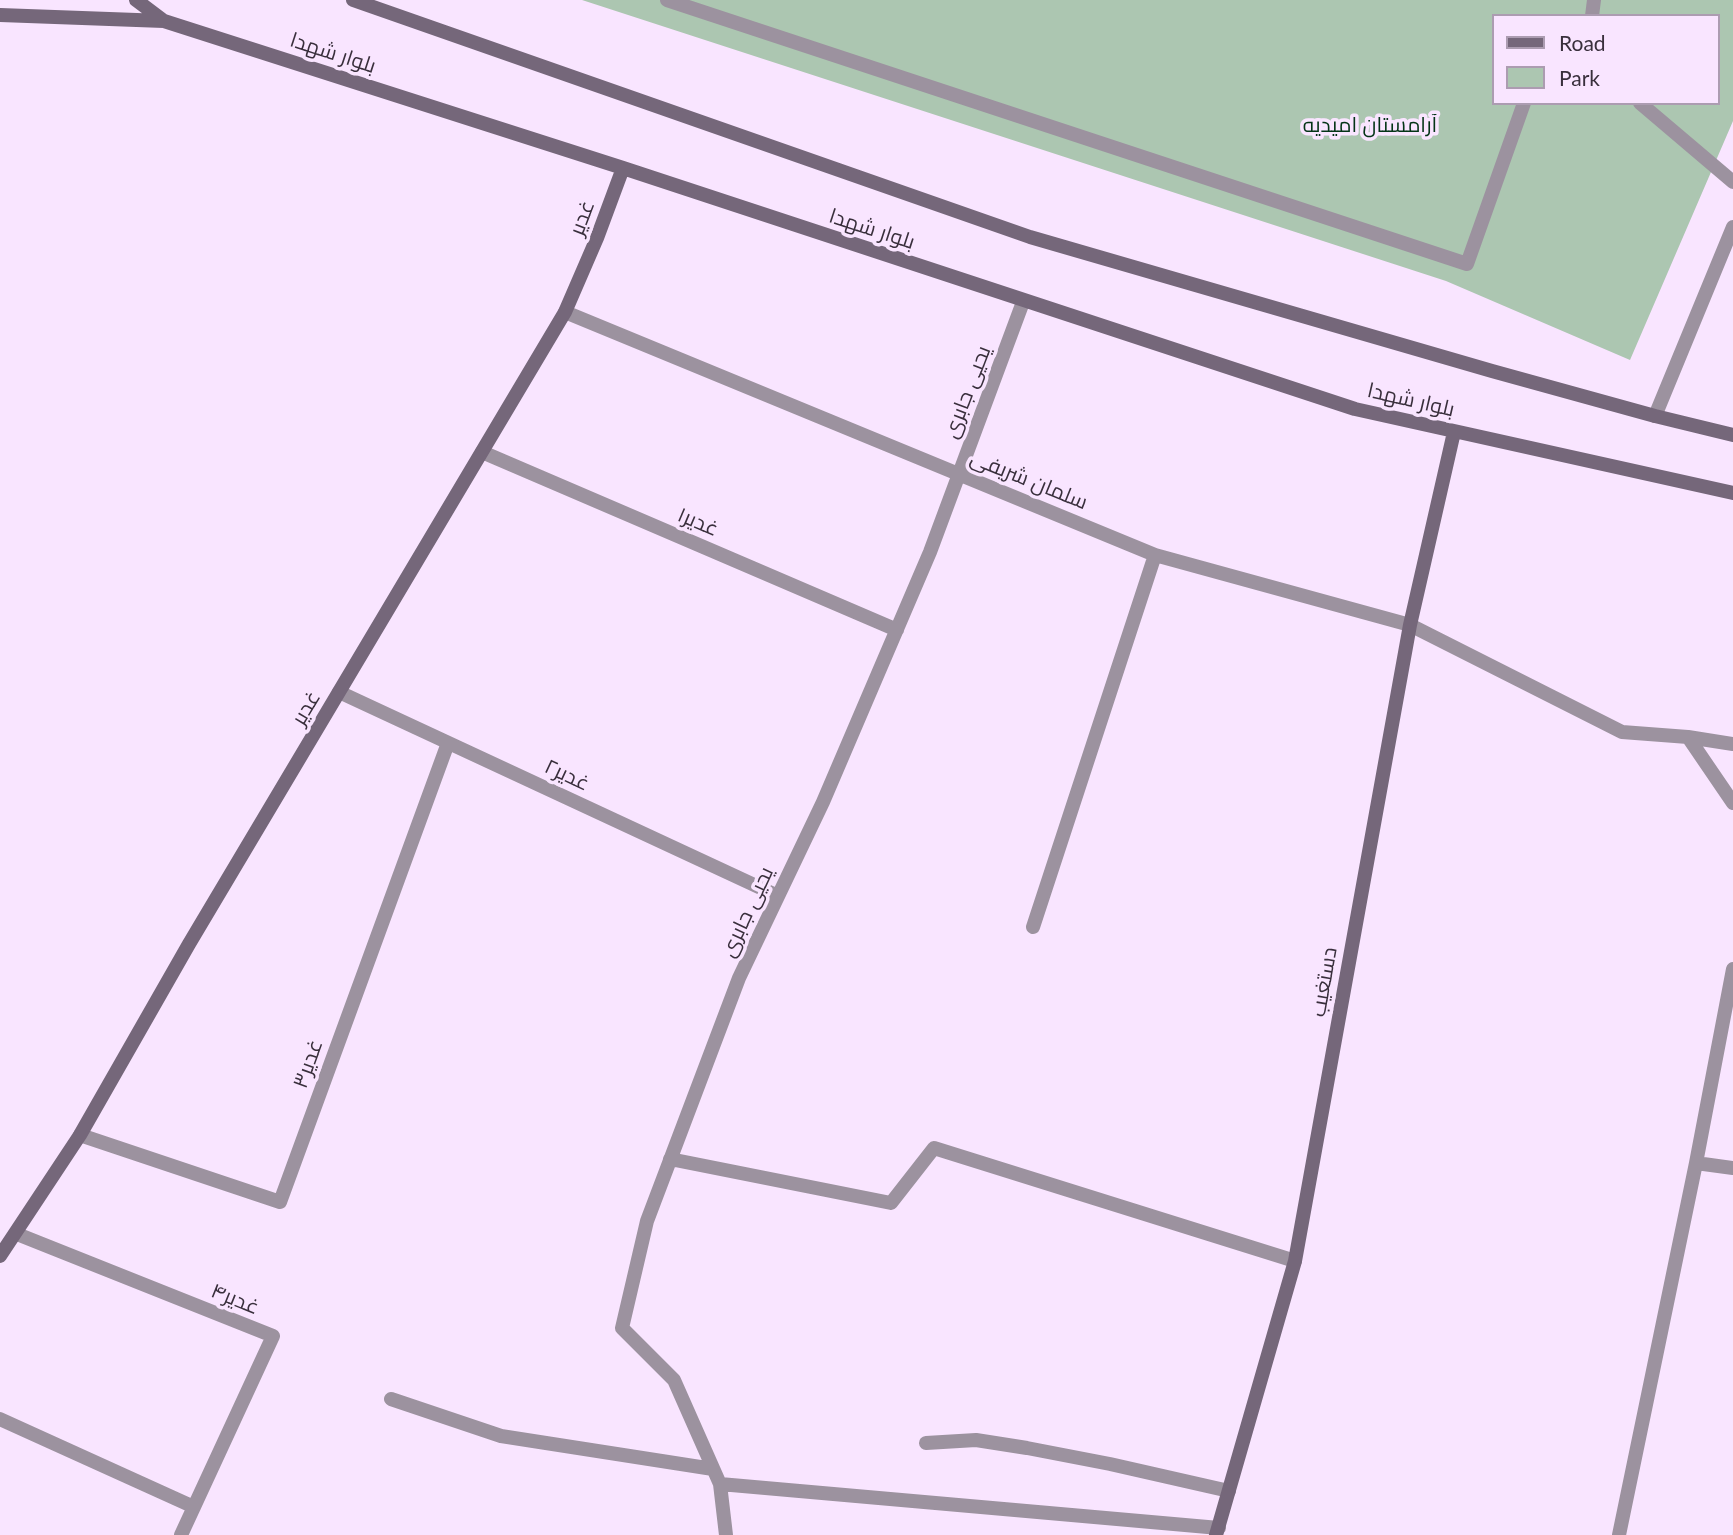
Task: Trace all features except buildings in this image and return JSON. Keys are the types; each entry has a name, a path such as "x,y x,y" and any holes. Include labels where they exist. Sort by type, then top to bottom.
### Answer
{"main road":[{"path":"136,0 164,21"},
{"name":"بلوار شهدا","path":"353,0 1030,237 1655,416 1733,435"},
{"name":"بلوار شهدا","path":"0,15 164,21 623,168 1023,302 1355,409 1733,493"},
{"name":"غدیر","path":"0,1256 80,1135 188,944 565,312 623,168"},
{"name":"دستغیب","path":"1217,1532 1295,1261 1410,625 1454,432"}],"street":[{"path":"667,0 1466,264 1523,105"},
{"path":"1642,105 1733,182"},
{"path":"1655,416 1733,227"},
{"name":"یحیی جابری","path":"726,1535 720,1484 674,1380 622,1328 647,1221 739,978 822,802 930,552 1023,302"},
{"name":"سلمان شریفی","path":"565,312 1155,555 1410,625 1622,732 1688,737 1733,744"},
{"name":"غدیر۱","path":"482,452 897,630"},
{"path":"1033,927 1155,555"},
{"name":"غدیر۲","path":"339,692 778,896"},
{"path":"1688,737 1733,803"},
{"name":"غدیر۳","path":"80,1135 280,1202 448,743"},
{"path":"1619,1535 1733,969"},
{"path":"670,1160 891,1203 934,1148 1295,1261"},
{"path":"1696,1163 1733,1168"},
{"name":"غدیر۴","path":"16,1234 274,1336 181,1535"},
{"path":"391,1399 501,1436 713,1469"},
{"path":"0,1419 194,1507"},
{"path":"926,1443 976,1440 1027,1448 1229,1491"},
{"path":"720,1484 1217,1532"}],"green space":[{"name":"آرامستان امیدیه","path":"582,0 1733,0 1733,121 1630,360 1446,281"}]}
